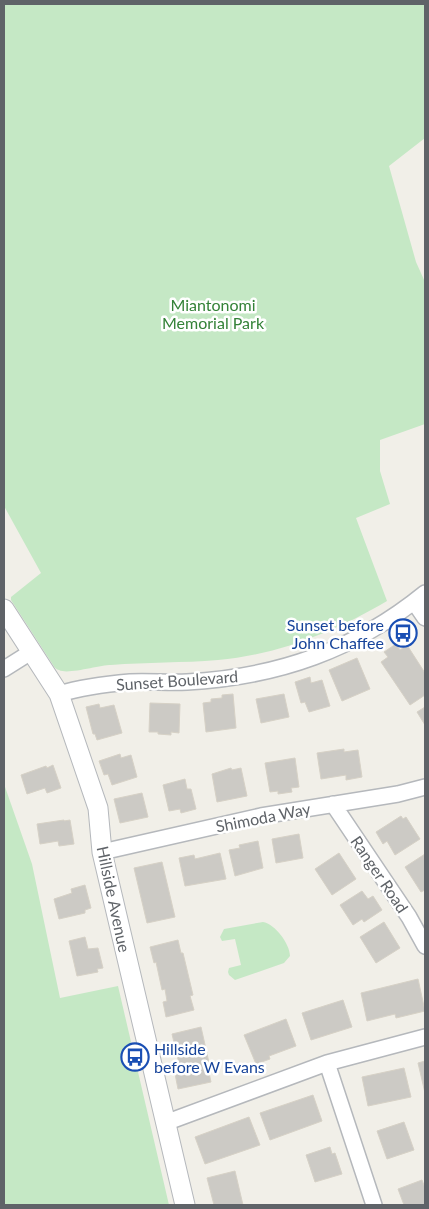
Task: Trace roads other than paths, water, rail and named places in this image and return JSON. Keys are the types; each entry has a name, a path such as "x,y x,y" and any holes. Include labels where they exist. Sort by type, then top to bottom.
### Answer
{"street":[{"path":"422,597 425,618"},
{"name":"Sunset Boulevard","path":"59,694 80,687 131,682 221,680 293,665 326,653 380,626 422,597"},
{"name":"Hillside Avenue","path":"4,609 59,694 98,808 102,852 185,1205"},
{"path":"4,669 31,652"},
{"name":"Shimoda Way","path":"102,852 261,816 398,794 425,787"},
{"name":"Ranger Road","path":"333,804 409,917 425,946"},
{"path":"165,1123 327,1063 425,1037"},
{"path":"327,1063 374,1205"}],"place":[{"name":"Sunset before John Chaffee","path":"403,633"},
{"name":"Hillside before W Evans","path":"135,1057"}],"park label":[{"name":"Miantonomi Memorial Park","path":"213,313"}]}
